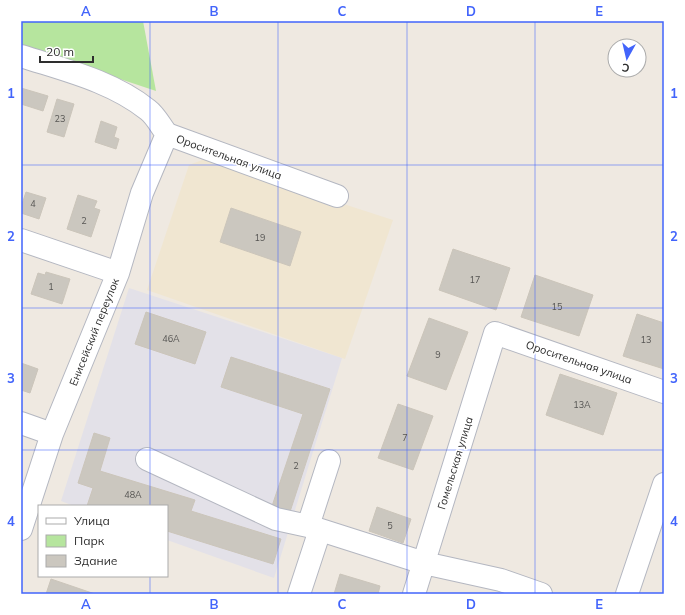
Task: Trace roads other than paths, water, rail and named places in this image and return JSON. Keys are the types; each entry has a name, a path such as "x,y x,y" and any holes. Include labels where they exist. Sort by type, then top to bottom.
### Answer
{"street":[{"name":"Оросительная улица","path":"21,56 100,82 149,110 167,134 337,196"},
{"name":"Енисейский переулок","path":"21,529 52,434 118,272 142,193 167,134"},
{"path":"21,240 118,272"},
{"name":"Оросительная улица","path":"495,332 664,392"},
{"name":"Гомельская улица","path":"414,594 495,332"},
{"path":"21,423 52,434"},
{"path":"147,459 276,519 314,528 424,563 501,580 541,594"},
{"path":"299,594 329,461"},
{"path":"627,594 664,484"}]}
